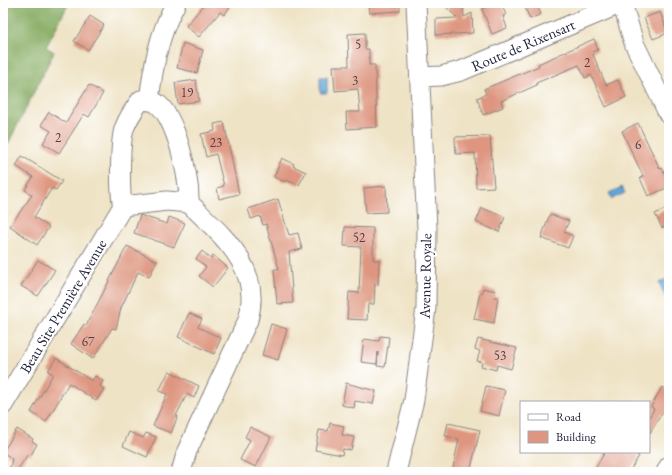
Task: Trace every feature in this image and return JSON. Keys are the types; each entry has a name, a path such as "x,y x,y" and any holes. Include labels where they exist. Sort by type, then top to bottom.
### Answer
{"street":[{"path":"149,101 153,67 161,40 176,3"},
{"name":"Avenue Royale","path":"396,472 414,400 426,308 427,228 416,3"},
{"path":"622,3 634,43 669,115"},
{"name":"Route de Rixensart","path":"420,77 441,76 461,71 622,3"},
{"path":"181,472 187,451 248,320 252,306 249,276 236,250 189,203 167,201 123,206 120,198 120,185 124,131 132,112 142,100 156,102 162,108 173,125 186,177 189,192 189,203"},
{"name":"Beau Site Première Avenue","path":"3,405 123,206"},
{"path":"666,472 669,466"}],"green space":[{"path":"3,3 69,3 46,47 54,52 3,154"}],"water":[{"path":"320,77 327,77 327,93 320,93"},
{"path":"622,187 625,193 612,199 609,193"},
{"path":"666,279 669,285 669,300 667,301 659,283"}],"building":[{"path":"205,3 233,3 224,15 220,12 199,37 186,26"},
{"path":"368,3 400,3 400,11 369,13"},
{"path":"442,3 463,3 464,17 472,13 473,33 436,35 436,19 457,18"},
{"path":"496,3 501,3 506,15 503,16 507,28 492,34 482,9"},
{"path":"523,3 536,3 541,14 530,19"},
{"path":"660,12 668,33 653,39 644,18"},
{"path":"90,16 104,25 88,50 74,41"},
{"path":"365,33 365,49 369,49 369,65 375,65 377,127 347,129 346,112 360,112 358,89 335,91 333,66 349,66 348,34"},
{"path":"594,39 598,50 592,52 606,85 618,80 626,97 606,107 591,75 585,78 579,65 536,83 537,85 501,101 503,107 483,115 477,98 486,94 484,89 539,66 538,64"},
{"path":"183,43 203,50 197,73 177,68"},
{"path":"196,80 199,101 178,104 175,83"},
{"path":"89,85 103,93 89,117 84,114 59,153 43,143 51,131 41,125 49,112 66,123"},
{"path":"224,122 239,194 219,199 217,188 224,186 216,154 206,157 201,134 215,131 214,124"},
{"path":"638,123 660,169 662,168 669,184 669,187 648,196 640,178 643,176 622,131"},
{"path":"490,136 494,187 476,188 475,153 456,154 455,137"},
{"path":"22,156 62,181 56,190 52,188 34,217 49,227 37,245 10,226 32,195 25,190 33,177 16,166"},
{"path":"282,158 294,164 293,166 306,172 299,185 286,180 285,182 274,177"},
{"path":"386,186 387,212 366,213 364,188"},
{"path":"278,199 289,235 298,233 302,249 289,252 293,303 277,304 274,269 279,269 266,224 263,225 260,216 251,219 248,209"},
{"path":"669,207 669,224 662,228 655,214"},
{"path":"482,208 505,217 499,232 476,222"},
{"path":"550,214 569,221 564,232 573,236 568,248 541,238"},
{"path":"140,215 167,224 169,217 185,223 174,247 134,233"},
{"path":"345,227 373,228 373,260 379,260 378,285 375,284 374,304 368,304 367,320 347,319 349,292 359,293 361,247 344,246"},
{"path":"127,246 157,261 149,277 138,272 121,308 116,329 112,328 93,359 71,344 84,324 86,326"},
{"path":"202,251 211,259 213,255 228,268 213,287 199,276 206,267 196,259"},
{"path":"38,260 55,270 38,296 21,286"},
{"path":"483,288 496,291 494,297 498,297 494,323 474,319 480,293 482,293"},
{"path":"189,313 202,319 198,327 221,338 214,354 178,337"},
{"path":"271,324 287,329 278,360 262,355"},
{"path":"380,336 389,337 385,367 377,366 378,352 377,364 361,362 364,339 379,341"},
{"path":"478,339 517,348 511,369 497,365 496,370 481,366 482,362 477,361 480,351 475,349"},
{"path":"56,358 92,381 95,376 103,381 100,386 104,389 96,401 69,383 46,422 31,412 53,374 48,371"},
{"path":"169,371 199,386 194,398 187,394 176,416 178,416 171,433 153,426 167,394 159,391"},
{"path":"346,383 376,391 373,404 355,401 354,408 342,405"},
{"path":"486,386 505,390 499,416 480,411"},
{"path":"662,387 669,391 669,417 662,413 650,433 650,416 654,409 651,407"},
{"path":"330,423 344,426 342,435 354,437 351,450 343,449 342,455 315,450 319,430 328,431"},
{"path":"448,423 480,430 470,472 452,472 459,439 445,436"},
{"path":"250,427 271,437 256,467 240,460 250,440 245,437"},
{"path":"17,429 33,439 32,441 37,444 31,455 28,454 16,472 9,472 12,459 3,452"},
{"path":"129,432 143,438 146,433 156,437 147,457 123,446"},
{"path":"604,453 634,453 639,456 629,472 593,472"}]}
